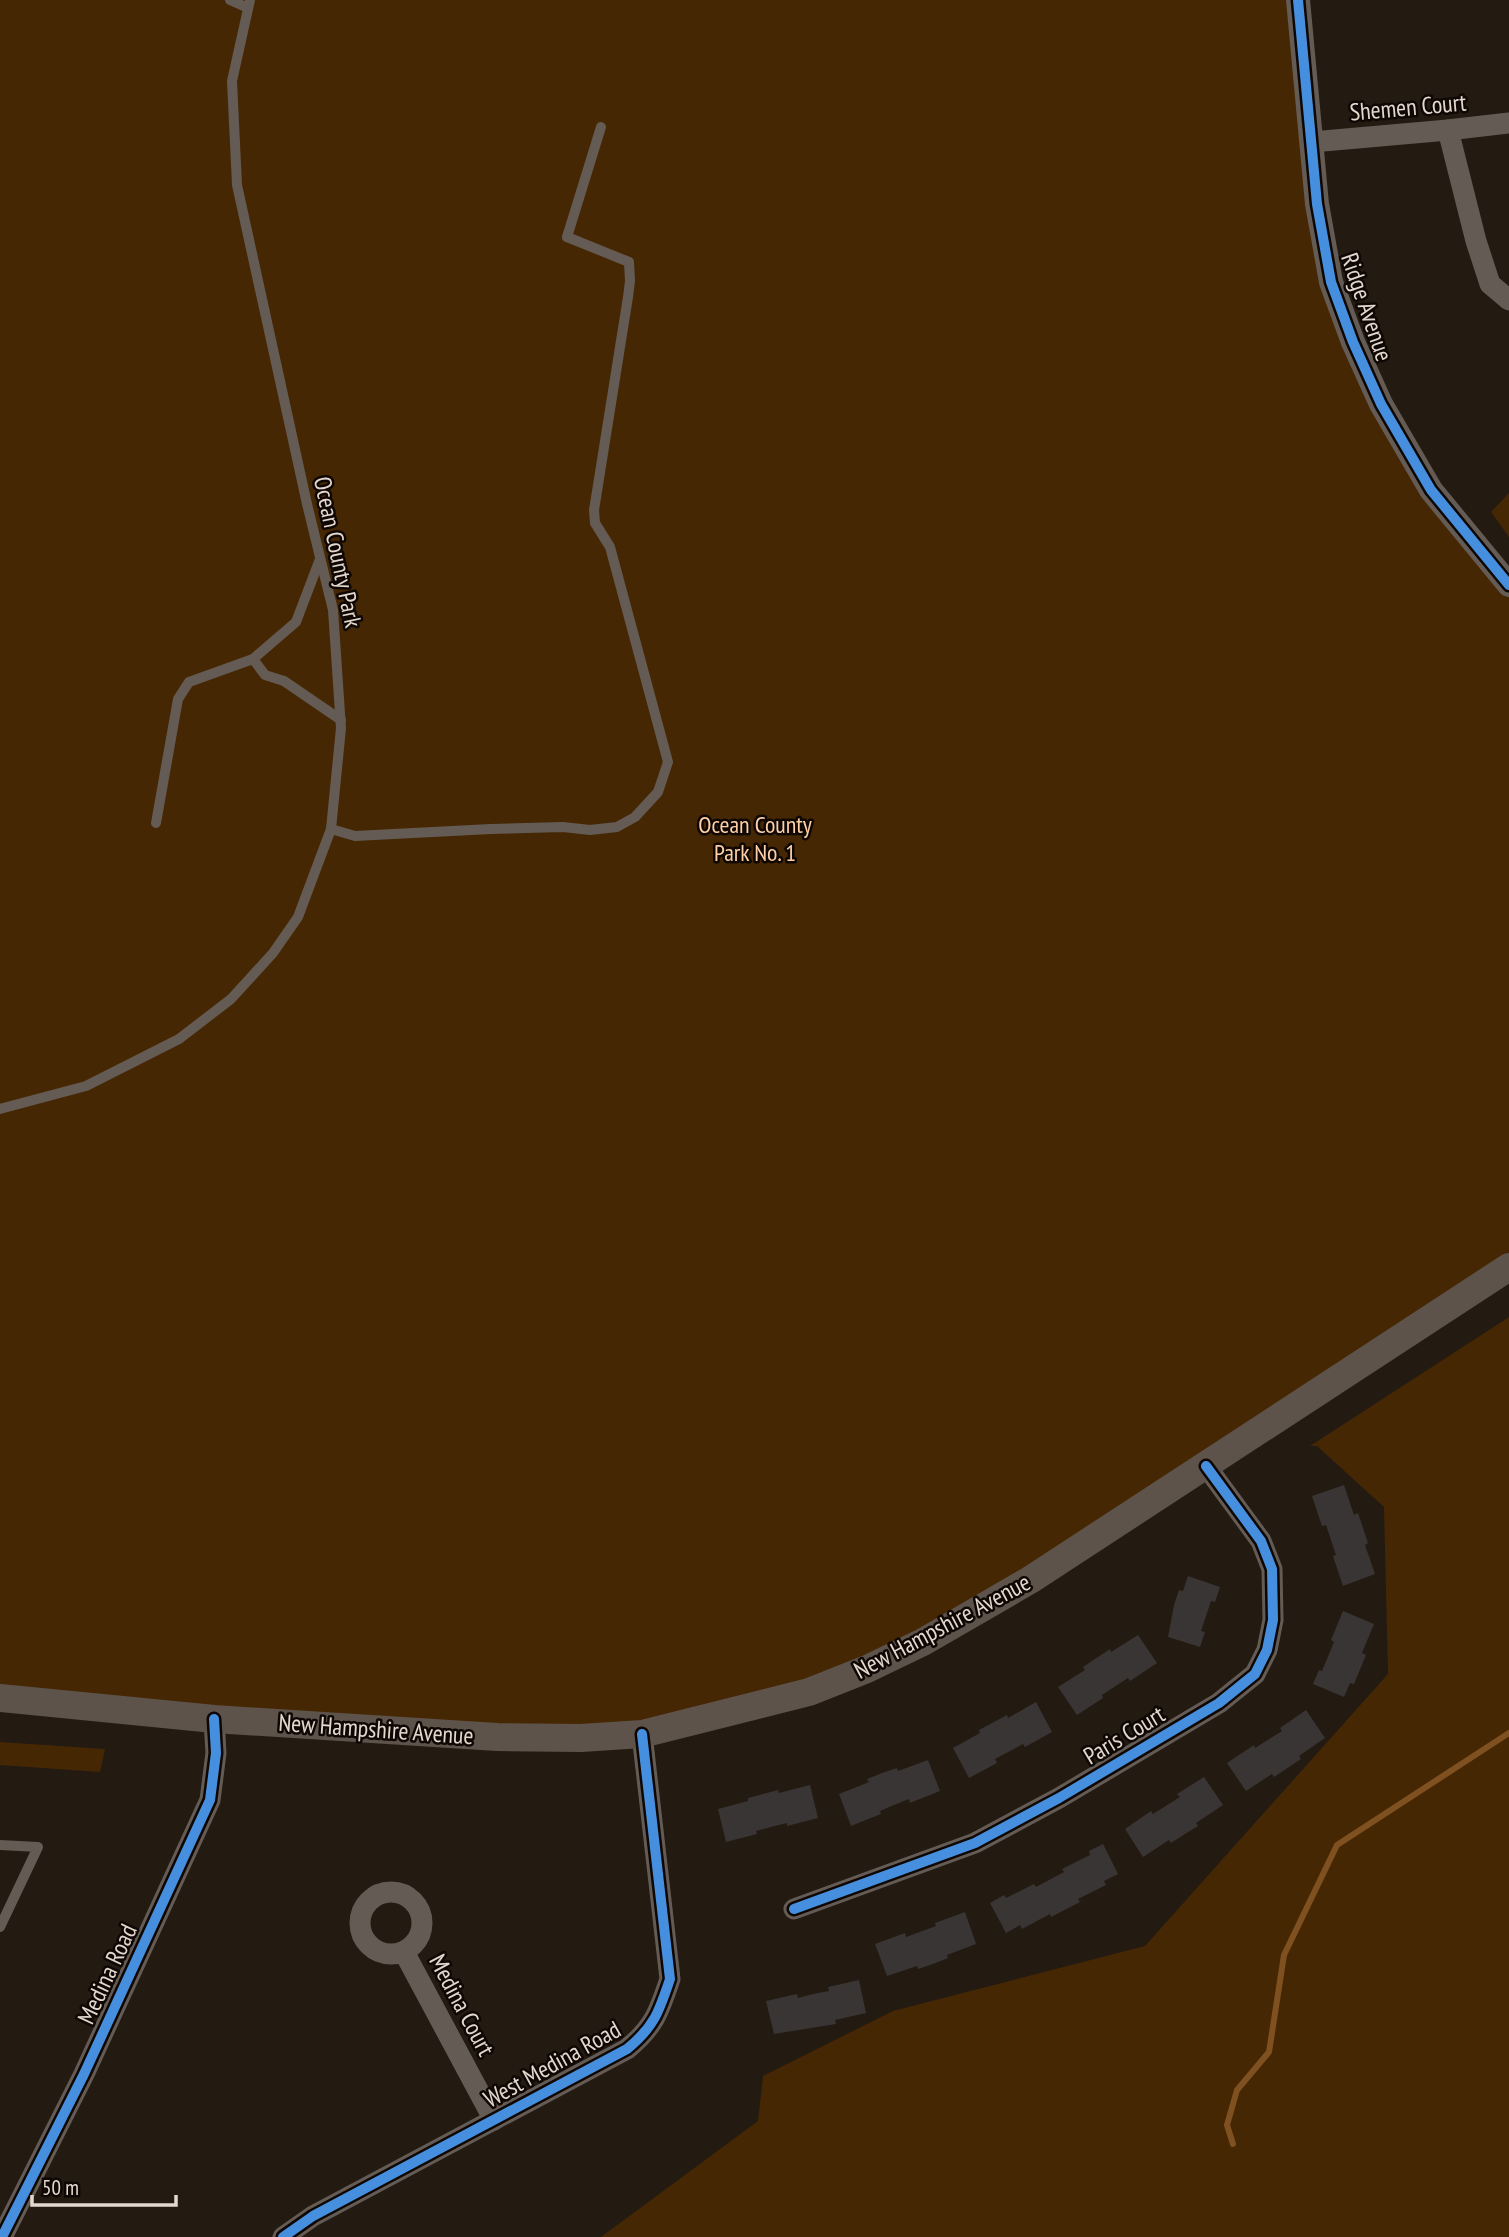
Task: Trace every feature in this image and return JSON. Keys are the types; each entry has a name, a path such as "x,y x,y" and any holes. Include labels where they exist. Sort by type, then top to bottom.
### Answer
{"main road":[{"name":"New Hampshire Avenue","path":"0,1698 214,1719 497,1737 581,1738 642,1734 810,1692 923,1642 1030,1580 1509,1267"}],"street":[{"name":"Ridge Avenue","path":"1298,0 1317,204 1331,282 1353,342 1381,404 1431,489 1509,585"},
{"name":"Shemen Court","path":"1312,142 1448,131 1509,123"},
{"path":"1448,131 1476,241 1490,284 1509,300"},
{"name":"Paris Court","path":"794,1909 975,1843 1059,1798 1219,1703 1255,1674 1267,1650 1273,1620 1272,1569 1261,1541 1206,1465"},
{"name":"Medina Road","path":"2,2237 84,2074 210,1800 216,1752 214,1719"},
{"name":"West Medina Road","path":"283,2237 313,2216 626,2049 646,2034 659,2013 670,1979 642,1734"},
{"name":"Medina Court","path":"404,1952 494,2120"}],"lane":[{"path":"230,0 249,4"},
{"name":"Ocean County Park","path":"0,1110 86,1086 179,1039 231,999 274,953 298,917 331,829 341,720 333,610 237,185 232,81 249,4"},
{"path":"331,829 355,836 491,829 563,827 590,830 617,827 635,817 658,792 668,762 610,547 595,523 594,510 628,297 629,262 567,237 601,127"},
{"path":"156,823 178,699 189,682 253,659 296,622 320,559"},
{"path":"253,659 265,675 284,681 341,720"},
{"path":"0,1845 38,1847 0,1927"}],"green space":[{"name":"Ocean County Park No. 1","path":"0,0 1298,0 1317,204 1381,404 1509,585 1509,1253 1026,1571 919,1632 807,1679 642,1734 0,1698"},
{"path":"1509,493 1509,537 1491,512"},
{"path":"1509,1317 1509,2237 601,2237 758,2121 763,2076 893,2011 1145,1946 1388,1674 1384,1507 1317,1446 1310,1446"},
{"path":"0,1742 105,1749 100,1772 0,1765"}],"building":[{"path":"1344,1485 1354,1515 1358,1513 1375,1574 1343,1586 1326,1525 1322,1526 1312,1496"},
{"path":"1188,1576 1220,1587 1215,1602 1211,1601 1201,1631 1205,1632 1200,1647 1168,1637 1174,1605"},
{"path":"1343,1611 1374,1624 1362,1653 1366,1655 1354,1684 1350,1683 1344,1697 1313,1684 1319,1670 1322,1671 1334,1642 1331,1640"},
{"path":"1138,1635 1157,1663 1130,1681 1128,1678 1077,1715 1058,1687 1085,1670 1083,1667 1110,1649 1111,1652"},
{"path":"1036,1702 1052,1732 995,1759 997,1763 969,1778 953,1748 980,1733 979,1730"},
{"path":"1306,1710 1325,1738 1299,1756 1301,1759 1246,1791 1227,1763 1282,1731 1280,1728"},
{"path":"928,1760 940,1791 910,1803 909,1799 851,1826 839,1794 869,1782 867,1779 882,1773 897,1768 898,1771"},
{"path":"1204,1777 1223,1805 1196,1823 1198,1826 1143,1857 1125,1829 1151,1811 1153,1814 1180,1797 1177,1794"},
{"path":"810,1785 818,1818 771,1827 756,1831 757,1834 726,1842 718,1809 778,1790 779,1793"},
{"path":"1103,1844 1118,1874 1104,1881 1106,1885 1078,1899 1080,1902 1051,1917 1050,1914 1022,1929 1020,1925 1006,1933 990,1903 1034,1884 1036,1887 1064,1872 1062,1869 1090,1855 1089,1851"},
{"path":"965,1912 976,1944 947,1955 948,1958 933,1964 918,1969 917,1966 887,1976 875,1944 905,1933 906,1937"},
{"path":"859,1980 866,2013 835,2020 836,2024 774,2034 766,2001 829,1991 828,1987"}],"waterway":[{"path":"1233,2144 1227,2125 1237,2090 1269,2052 1284,1955 1337,1845 1509,1733"}],"cycle path":[{"path":"1298,0 1317,204 1331,282 1353,342 1381,404 1431,490 1509,585"},
{"path":"794,1909 975,1843 1059,1798 1219,1703 1255,1674 1267,1650 1273,1620 1272,1569 1261,1541 1206,1466"},
{"path":"2,2237 84,2074 210,1800 216,1753 214,1719"},
{"path":"283,2237 313,2216 627,2049 650,2026 670,1979 642,1734"}]}
